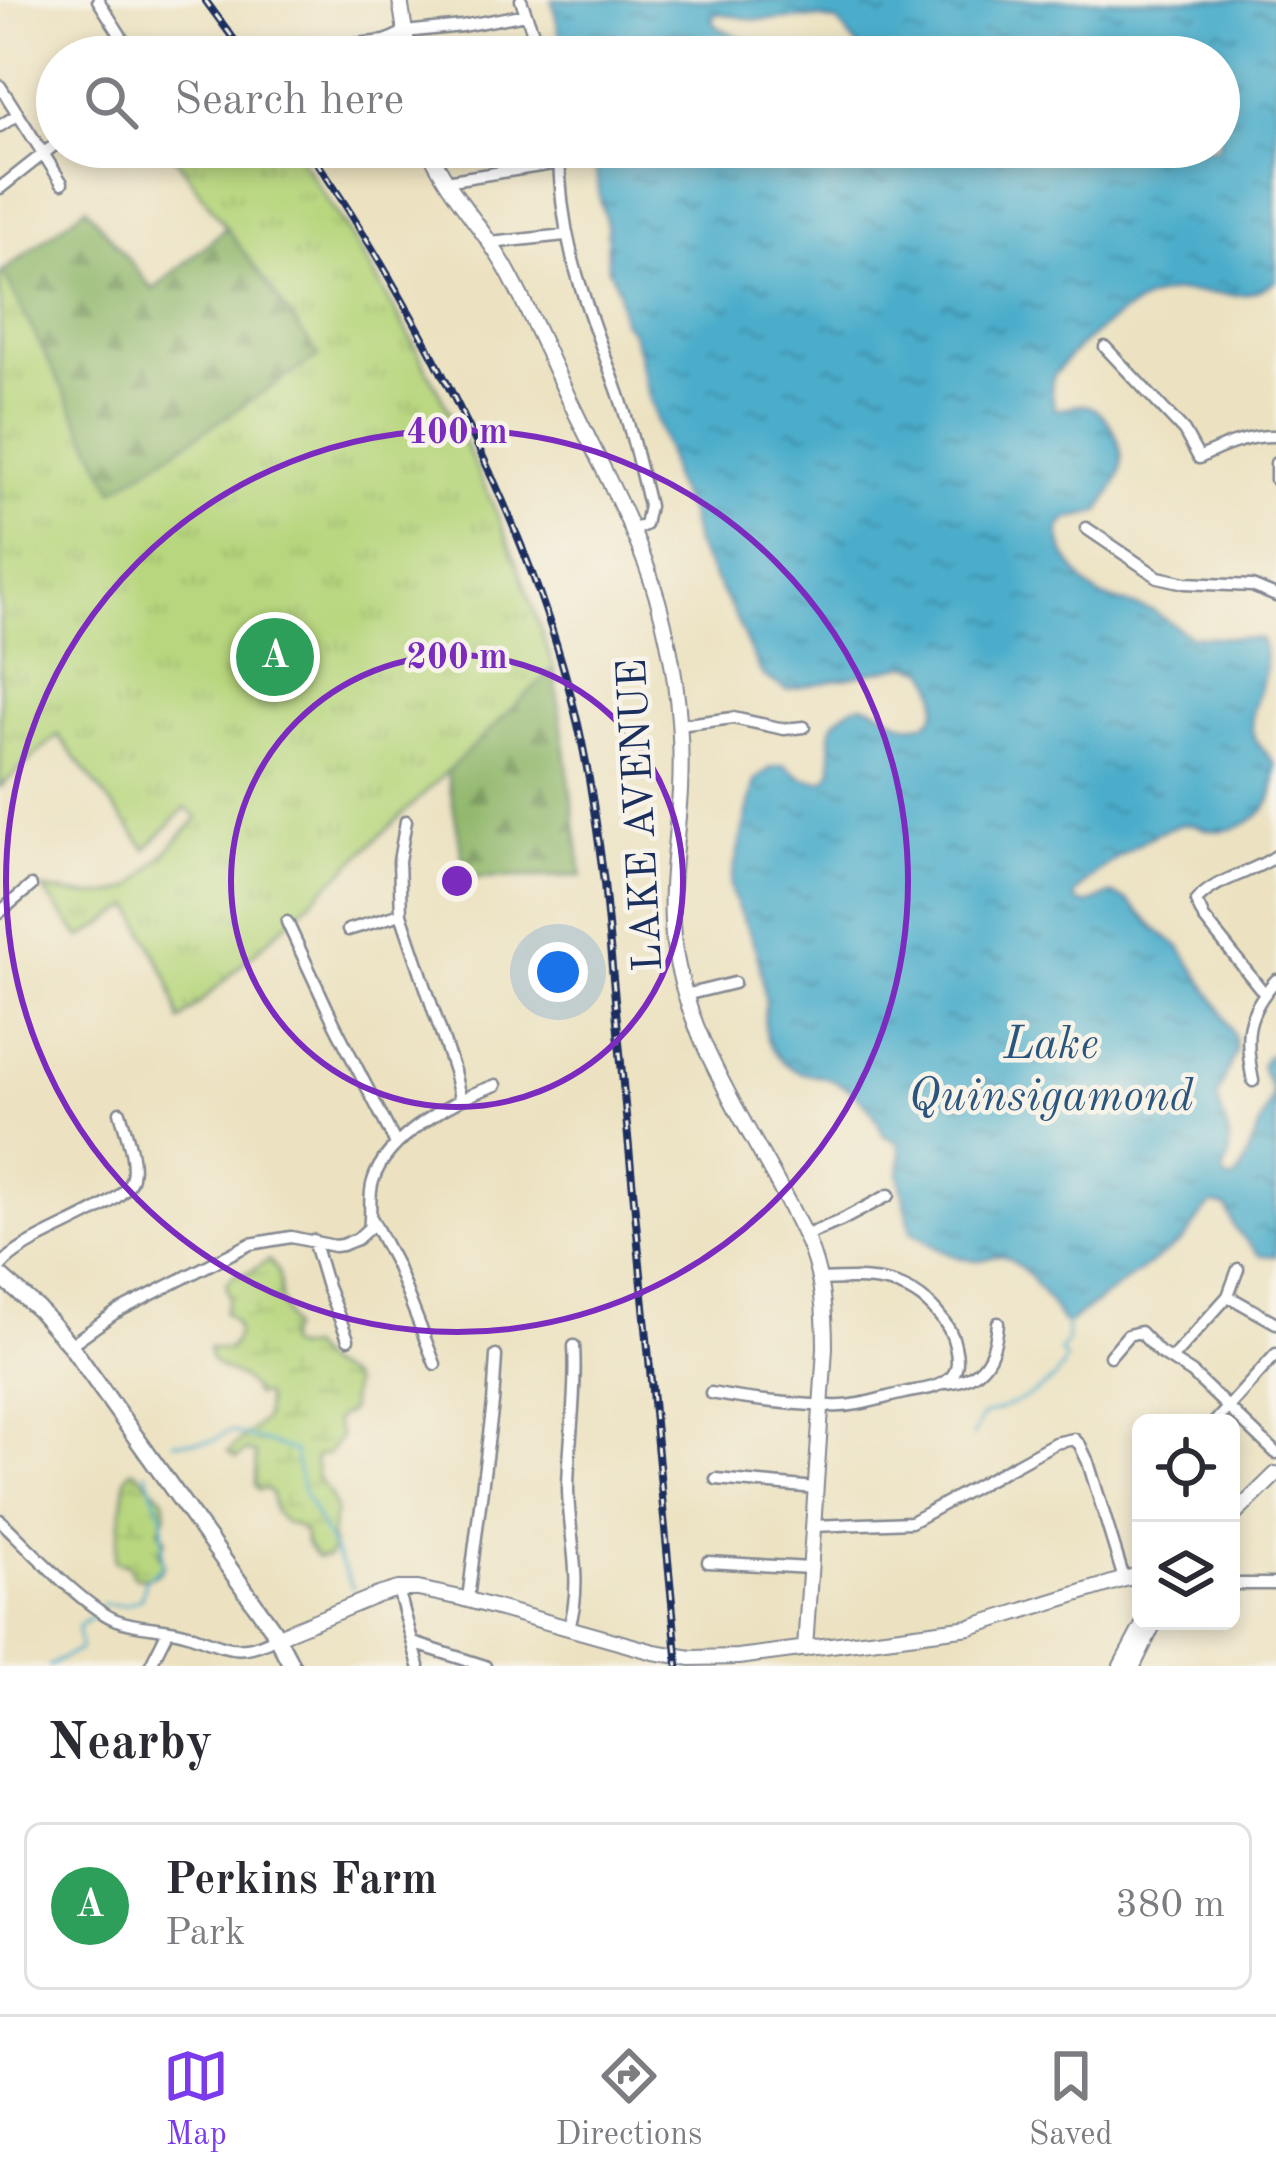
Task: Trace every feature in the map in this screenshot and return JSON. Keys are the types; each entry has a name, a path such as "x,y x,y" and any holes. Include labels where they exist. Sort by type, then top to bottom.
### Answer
{"highway":[{"path":"0,1272 70,1345 278,1636 292,1666"}],"main road":[{"path":"400,0 406,36"},
{"name":"LAKE AVENUE","path":"438,168 516,287 632,530 661,613 679,725 680,790 671,902 685,995 708,1052 804,1235 820,1280 825,1323 822,1404 806,1649"},
{"path":"1240,1508 1276,1474"},
{"path":"278,1636 378,1595 398,1589 425,1590 654,1652 738,1658 970,1627 1132,1577"},
{"path":"1124,1579 1132,1582"},
{"path":"1120,1666 1140,1630"},
{"path":"1133,1666 1151,1630"}],"street":[{"path":"98,0 121,36"},
{"path":"521,0 534,36"},
{"path":"396,36 526,14"},
{"path":"0,86 36,144"},
{"path":"0,126 17,115"},
{"path":"0,188 36,159"},
{"path":"52,168 62,183"},
{"path":"445,181 527,168"},
{"path":"559,168 565,235 590,321 620,397 648,500 647,522 632,530"},
{"path":"490,243 565,235"},
{"path":"1105,347 1184,431 1199,458 1240,441 1276,436"},
{"path":"1276,463 1276,479"},
{"path":"1086,528 1158,577 1252,586 1276,596"},
{"path":"679,725 733,718 804,727"},
{"path":"406,821 399,861 400,914 460,1098"},
{"path":"1264,993 1204,918 1196,901 1223,881 1276,856"},
{"path":"0,912 31,886"},
{"path":"348,930 400,914"},
{"path":"287,922 396,1144"},
{"path":"1253,1081 1248,1025 1252,1011 1276,980"},
{"path":"685,995 734,983"},
{"path":"70,1345 116,1313 250,1244 280,1237 334,1246 350,1243 365,1232 373,1178 396,1144 460,1098 496,1085"},
{"path":"0,1272 26,1244 92,1213 125,1191 132,1180 132,1167 120,1112"},
{"path":"804,1235 889,1195"},
{"path":"370,1216 396,1264 435,1364"},
{"path":"313,1240 348,1339"},
{"path":"1172,1358 1228,1295 1238,1269"},
{"path":"820,1280 893,1281 924,1299 949,1329 956,1353 956,1372 938,1385"},
{"path":"1228,1295 1276,1323"},
{"path":"711,1393 765,1403 832,1407 959,1382 976,1373 995,1349 998,1323"},
{"path":"1110,1356 1136,1331 1192,1373 1276,1453"},
{"path":"569,1627 576,1589 568,1490 574,1346"},
{"path":"1222,1414 1276,1354"},
{"path":"468,1600 496,1356"},
{"path":"813,1526 910,1522 1055,1443 1074,1439 1088,1462 1124,1579"},
{"path":"716,1479 816,1487"},
{"path":"0,1520 108,1616 240,1655 278,1636"},
{"path":"708,1562 810,1568"},
{"path":"1240,1583 1273,1581"},
{"path":"398,1589 419,1666"},
{"path":"150,1666 168,1630"},
{"path":"413,1643 485,1666"}],"green space":[{"path":"183,168 306,168 407,331 466,446 514,557 554,668 582,876 466,878 447,771 180,1021 169,981 132,906 81,938 43,889 90,895 124,891 198,818 186,807 146,849 58,735 0,787 0,274 86,207 153,290 226,228"},
{"path":"183,168 306,168 375,277 449,412 501,525 554,668 180,1021 169,981 132,906 81,938 43,889 90,895 124,891 198,818 186,807 146,849 58,735 0,787 0,274 3,272 114,490 319,356"},
{"path":"269,1260 278,1274 291,1329 286,1345 308,1347 352,1384 349,1412 335,1422 340,1437 328,1454 315,1460 318,1478 336,1510 328,1557 317,1558 304,1532 274,1511 272,1494 255,1485 256,1454 247,1451 237,1458 228,1452 265,1418 266,1397 255,1395 249,1385 214,1363 209,1348 228,1350 237,1334 234,1321 224,1312 229,1298 226,1284"},
{"path":"131,1470 164,1499 166,1515 159,1529 166,1539 159,1553 164,1565 146,1577 133,1576 127,1563 115,1560 126,1477"}],"water":[{"name":"Lake Quinsigamond","path":"552,0 1276,0 1276,281 1249,293 1167,293 1139,304 1076,351 1055,374 1051,387 1056,410 1084,405 1101,413 1113,430 1122,459 1120,474 1099,512 1068,519 1059,533 1065,556 1086,585 1099,596 1153,611 1190,636 1261,639 1265,669 1251,722 1255,738 1275,765 1272,795 1264,810 1244,825 1227,830 1188,824 1156,834 1108,864 1074,897 1087,904 1113,894 1129,902 1180,947 1221,1010 1236,1051 1217,1097 1229,1138 1226,1179 1234,1180 1240,1173 1271,1099 1261,1066 1276,1053 1276,1256 1260,1255 1235,1229 1226,1207 1213,1204 1182,1241 1064,1323 1032,1279 1008,1258 962,1258 911,1231 899,1175 899,1143 883,1135 871,1110 851,1090 790,1067 770,1047 758,957 730,885 755,780 784,765 808,779 825,780 832,770 831,730 848,710 867,706 904,724 921,724 934,714 937,696 926,669 908,665 786,690 758,668 695,544 689,513 673,482 638,350 632,331 622,321 618,287 608,266 607,225 595,168 1240,168 1240,36 849,36 838,22 819,18 756,20 718,13 711,19 737,36 560,36"}],"waterway":[{"path":"973,1436 982,1416 1053,1379 1066,1358 1060,1351 1067,1342 1067,1319"},
{"path":"174,1442 212,1441 230,1431 294,1451 303,1491 353,1588"},
{"path":"102,1604 125,1605 141,1598 145,1580 162,1566 163,1518 146,1472"},
{"path":"49,1666 80,1649 78,1627 93,1616"}],"railway":[{"path":"205,0 232,36"},
{"path":"320,168 383,267 470,430 530,569 575,712 604,883 678,1666"}],"place":[{"name":"Perkins Farm","path":"275,657"}]}
